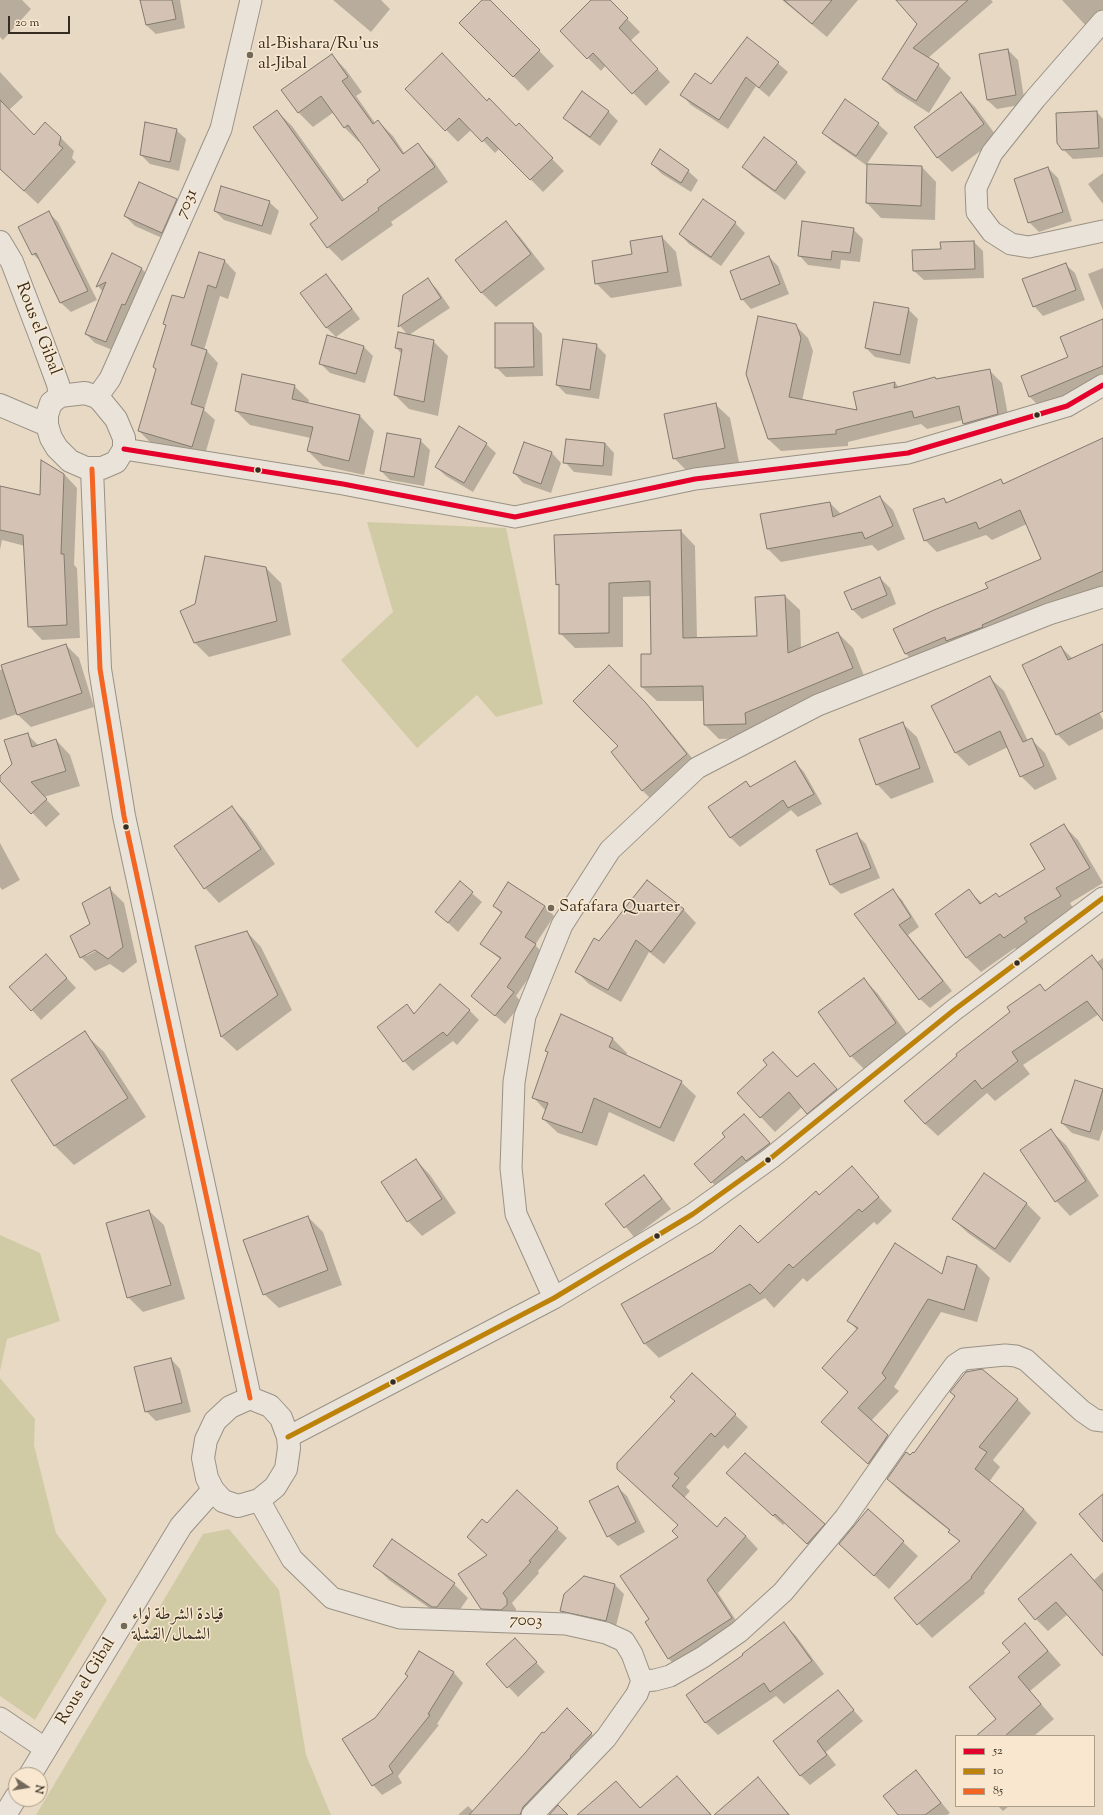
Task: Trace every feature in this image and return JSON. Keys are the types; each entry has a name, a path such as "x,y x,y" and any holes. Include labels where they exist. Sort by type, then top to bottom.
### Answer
{"street":[{"name":"7031","path":"97,397 110,379 221,129 251,0"},
{"path":"1103,21 1035,99 992,153 976,188 977,212 992,232 1011,244 1029,247 1103,231"},
{"name":"Rous el Gibal","path":"0,242 12,262 42,338 58,384 60,396"},
{"path":"124,449 343,484 514,516 695,479 908,453 1067,406 1103,385"},
{"path":"85,394 97,397 116,419 124,438 124,449 116,462 102,468 92,469 70,461 61,452 51,438 47,425 47,415 51,403 60,396 85,394"},
{"path":"0,405 47,425"},
{"path":"92,469 100,669 124,816 250,1398"},
{"path":"554,1298 516,1214 511,1168 514,1082 524,1016 562,925 610,850 697,768 803,712 1042,617 1103,596"},
{"path":"288,1437 554,1298 693,1214 771,1158 954,1010 1103,898"},
{"path":"532,1815 606,1738 637,1694 642,1681 655,1680 670,1676 703,1657 739,1632 783,1592 845,1518 902,1435 955,1365 964,1359 1005,1355 1016,1356 1026,1360 1082,1411 1095,1420 1103,1421"},
{"path":"250,1398 270,1406 281,1418 288,1437 289,1448 286,1469 275,1487 259,1500 238,1506 223,1501 213,1490 207,1478 203,1458 206,1440 215,1421 230,1407 250,1398"},
{"name":"Rous el Gibal","path":"35,1767 181,1526 213,1490"},
{"name":"7003","path":"259,1500 292,1559 332,1598 400,1618 566,1624 606,1633 624,1641 632,1654 642,1681"},
{"path":"0,1718 46,1749"}],"shaded area":[{"path":"367,522 506,528 543,704 496,717 477,695 417,748 341,660 393,612"},
{"path":"0,1235 40,1253 60,1321 7,1339 0,1371"},
{"path":"0,1378 35,1419 34,1445 56,1533 107,1600 35,1720 0,1696"},
{"path":"229,1529 279,1590 306,1755 331,1815 36,1815 41,1807 48,1807 48,1795 203,1534"}],"building":[{"path":"140,0 172,0 176,19 146,25"},
{"path":"482,0 490,0 540,50 513,77 459,23"},
{"path":"591,0 610,0 628,18 619,28 658,69 632,94 593,53 587,59 560,31"},
{"path":"784,0 832,0 812,24"},
{"path":"896,0 968,0 913,48 939,64 916,101 882,79 917,24"},
{"path":"747,37 779,62 759,88 746,77 719,120 680,95 695,73 711,84"},
{"path":"1008,49 1016,95 987,100 979,54"},
{"path":"442,53 487,101 489,98 516,126 519,123 553,158 530,180 487,137 482,142 459,118 445,131 405,89"},
{"path":"332,54 348,77 342,81 373,124 378,120 403,154 418,143 435,167 378,208 379,210 327,248 310,224 318,218 253,127 277,110 342,201 368,182 367,180 380,170 348,125 344,128 321,96 298,113 281,90"},
{"path":"582,91 609,111 590,137 563,118"},
{"path":"961,92 984,124 937,158 914,127"},
{"path":"845,99 879,123 856,156 822,133"},
{"path":"0,100 34,135 45,122 61,137 59,145 63,148 24,191 0,169"},
{"path":"1097,111 1099,148 1062,150 1057,143 1056,113"},
{"path":"145,122 177,129 170,162 140,155"},
{"path":"764,137 797,162 775,191 742,167"},
{"path":"660,149 689,170 681,183 651,164"},
{"path":"867,164 922,166 921,206 866,203"},
{"path":"1048,167 1063,212 1028,223 1014,179"},
{"path":"139,182 177,199 162,233 124,216"},
{"path":"221,186 270,201 262,226 214,211"},
{"path":"703,199 736,222 711,257 679,234"},
{"path":"49,211 88,291 60,303 36,253 32,255 18,227"},
{"path":"506,221 531,254 481,293 455,260"},
{"path":"802,221 854,228 850,253 832,251 831,260 798,256"},
{"path":"662,236 668,272 595,284 592,261 632,254 630,241"},
{"path":"974,241 975,269 913,271 912,250 941,249 940,242"},
{"path":"199,252 225,260 216,288 208,285 191,345 207,350 191,404 204,408 192,447 138,431 156,369 153,367 166,325 163,324 172,295 184,298"},
{"path":"112,253 142,268 125,305 122,304 106,342 85,334 106,282 96,287"},
{"path":"769,256 780,284 741,300 730,271"},
{"path":"1066,263 1076,290 1033,307 1022,279"},
{"path":"326,274 352,309 326,328 300,293"},
{"path":"428,278 441,298 398,327 403,295"},
{"path":"874,302 909,308 900,355 865,348"},
{"path":"758,316 796,324 801,338 789,397 857,410 853,392 895,382 894,388 935,377 936,379 990,369 998,414 963,424 959,406 914,418 912,411 836,430 836,434 768,439 746,374"},
{"path":"1103,319 1103,366 1029,397 1021,376 1068,357 1060,337"},
{"path":"495,323 533,323 534,367 495,368"},
{"path":"398,332 434,340 424,402 394,395 402,349 395,348"},
{"path":"327,335 364,346 356,374 319,364"},
{"path":"563,339 597,344 590,390 556,385"},
{"path":"242,374 295,385 292,399 360,415 349,461 307,451 313,427 235,411"},
{"path":"716,403 725,448 673,459 664,414"},
{"path":"459,426 487,443 464,483 435,467"},
{"path":"387,433 421,439 414,477 380,471"},
{"path":"1103,438 1103,571 982,625 983,627 946,641 945,637 905,654 893,629 988,588 985,583 1041,559 1020,510 979,529 976,522 924,541 913,509 944,498 946,503 1001,479 1003,484"},
{"path":"566,439 605,443 603,466 563,463"},
{"path":"524,442 552,452 541,484 513,473"},
{"path":"41,460 64,474 61,554 64,554 67,625 28,627 23,535 0,530 0,486 40,495"},
{"path":"880,496 893,526 865,539 862,532 767,549 760,514 830,502 833,517"},
{"path":"681,530 683,638 757,636 755,597 785,595 788,653 838,632 853,668 745,713 746,724 704,725 703,686 641,687 641,654 651,654 650,581 609,583 609,633 559,634 559,584 556,585 554,535"},
{"path":"205,556 266,567 277,621 194,643 180,611 195,604"},
{"path":"880,577 887,595 852,610 844,592"},
{"path":"66,644 82,693 17,715 1,665"},
{"path":"1103,644 1103,711 1056,735 1022,665 1061,646 1068,660"},
{"path":"609,665 646,703 687,754 642,791 611,752 618,746 573,701"},
{"path":"990,676 1023,742 1032,738 1044,766 1020,777 1000,731 955,753 931,706"},
{"path":"903,722 920,768 876,785 859,739"},
{"path":"28,733 32,747 56,739 66,771 31,782 47,799 31,814 0,781 0,776 12,764 4,740"},
{"path":"795,761 814,794 788,808 783,800 730,838 708,807 746,781 750,787"},
{"path":"232,806 261,849 204,889 174,846"},
{"path":"1064,824 1090,868 1056,888 1061,896 1024,918 1027,922 1004,938 1000,934 966,958 935,914 969,889 980,904 996,893 999,897 1045,869 1030,844"},
{"path":"857,833 871,868 830,885 816,850"},
{"path":"647,880 684,909 651,952 636,940 608,990 575,972 594,938 599,941"},
{"path":"460,881 473,892 448,923 435,912"},
{"path":"508,882 545,906 525,937 536,944 507,987 514,992 495,1016 471,996 501,958 480,944 502,912 493,906"},
{"path":"110,887 123,947 108,959 95,950 80,958 70,936 90,924 82,903"},
{"path":"893,889 911,917 899,925 943,981 919,1000 854,914"},
{"path":"247,931 278,995 221,1037 195,946"},
{"path":"46,954 67,978 31,1011 9,987"},
{"path":"1092,955 1103,970 1103,1021 1087,1001 1012,1052 1018,1061 982,1089 975,1080 925,1124 904,1101 957,1056 956,1054 1010,1012 1007,1007 1040,984 1045,991"},
{"path":"864,978 896,1023 850,1057 818,1012"},
{"path":"440,984 470,1010 447,1036 443,1032 403,1062 377,1027 407,1004 414,1014"},
{"path":"561,1014 613,1038 609,1047 682,1081 660,1128 594,1098 582,1133 542,1119 548,1103 532,1098 548,1052 545,1051"},
{"path":"85,1031 128,1098 54,1146 11,1080"},
{"path":"773,1052 797,1077 814,1063 837,1089 807,1114 789,1092 760,1118 737,1093 767,1065 763,1060"},
{"path":"1075,1080 1103,1089 1090,1132 1061,1123"},
{"path":"744,1114 770,1143 746,1161 742,1156 711,1183 694,1164 725,1137 722,1133"},
{"path":"1051,1129 1086,1181 1055,1202 1020,1150"},
{"path":"416,1159 442,1199 407,1222 381,1182"},
{"path":"852,1166 879,1197 862,1212 859,1209 793,1268 789,1264 760,1294 750,1284 644,1344 621,1304 713,1252 740,1225 758,1243 816,1191 819,1195"},
{"path":"984,1173 1027,1203 995,1249 952,1219"},
{"path":"644,1175 662,1199 624,1228 605,1204"},
{"path":"149,1210 171,1285 127,1298 106,1223"},
{"path":"308,1216 328,1270 263,1295 243,1240"},
{"path":"895,1243 942,1274 947,1256 977,1265 964,1310 928,1299 882,1373 886,1378 858,1408 888,1435 868,1464 821,1422 848,1392 822,1368 858,1328 847,1321"},
{"path":"171,1358 182,1403 145,1412 134,1367"},
{"path":"982,1369 1018,1399 979,1447 987,1452 975,1469 1024,1509 971,1577 972,1578 917,1625 894,1598 960,1541 948,1532 950,1530 887,1479 906,1452 910,1455 913,1452 914,1453 955,1396 950,1392 966,1372"},
{"path":"692,1373 736,1414 715,1437 711,1433 674,1474 679,1478 672,1486 717,1527 725,1517 746,1536 707,1580 732,1618 668,1659 645,1622 649,1619 620,1576 678,1537 672,1531 678,1525 617,1469 617,1463 675,1401 670,1397"},
{"path":"745,1453 825,1524 807,1544 775,1514 773,1516 726,1473"},
{"path":"618,1486 636,1522 607,1537 589,1501"},
{"path":"517,1490 558,1528 529,1561 531,1562 503,1593 507,1599 507,1605 501,1610 481,1609 458,1574 487,1555 467,1537 482,1519 487,1523"},
{"path":"1103,1494 1103,1542 1079,1514"},
{"path":"868,1509 904,1541 874,1576 839,1544"},
{"path":"392,1539 455,1583 437,1607 432,1607 373,1566"},
{"path":"1071,1554 1103,1591 1103,1656 1056,1602 1035,1620 1018,1599"},
{"path":"584,1576 615,1584 606,1621 560,1611 564,1594"},
{"path":"784,1622 812,1661 770,1692 764,1683 705,1723 686,1695 743,1655 742,1654"},
{"path":"1025,1623 1048,1651 1018,1677 1041,1704 1006,1735 977,1735 996,1719 969,1687 1010,1652 1002,1643"},
{"path":"515,1638 537,1662 507,1688 486,1664"},
{"path":"419,1651 454,1672 428,1714 430,1715 389,1766 393,1773 372,1786 342,1739 375,1718 408,1676 405,1674"},
{"path":"838,1690 854,1710 817,1741 827,1755 800,1776 773,1741"},
{"path":"567,1708 592,1733 523,1807 520,1815 469,1815 542,1732 544,1733"},
{"path":"916,1770 941,1803 925,1815 898,1815 883,1796"},
{"path":"677,1776 711,1815 577,1815 616,1781 640,1808"},
{"path":"758,1777 789,1815 714,1815"},
{"path":"558,1805 568,1815 549,1815"}],"transit line":[{"name":"52","path":"124,449 343,484 515,517 695,479 908,453 1067,406 1103,385"},
{"name":"85","path":"92,469 100,669 124,816 250,1398"},
{"name":"10","path":"288,1437 554,1298 693,1214 771,1158 954,1010 1103,898"}],"place":[{"name":"al-Bishara/Ru'us al-Jibal","path":"250,55"},
{"name":"Safafara Quarter","path":"551,908"},
{"name":"قيادة الشرطة لواء الشمال/القشلة","path":"124,1626"}]}
